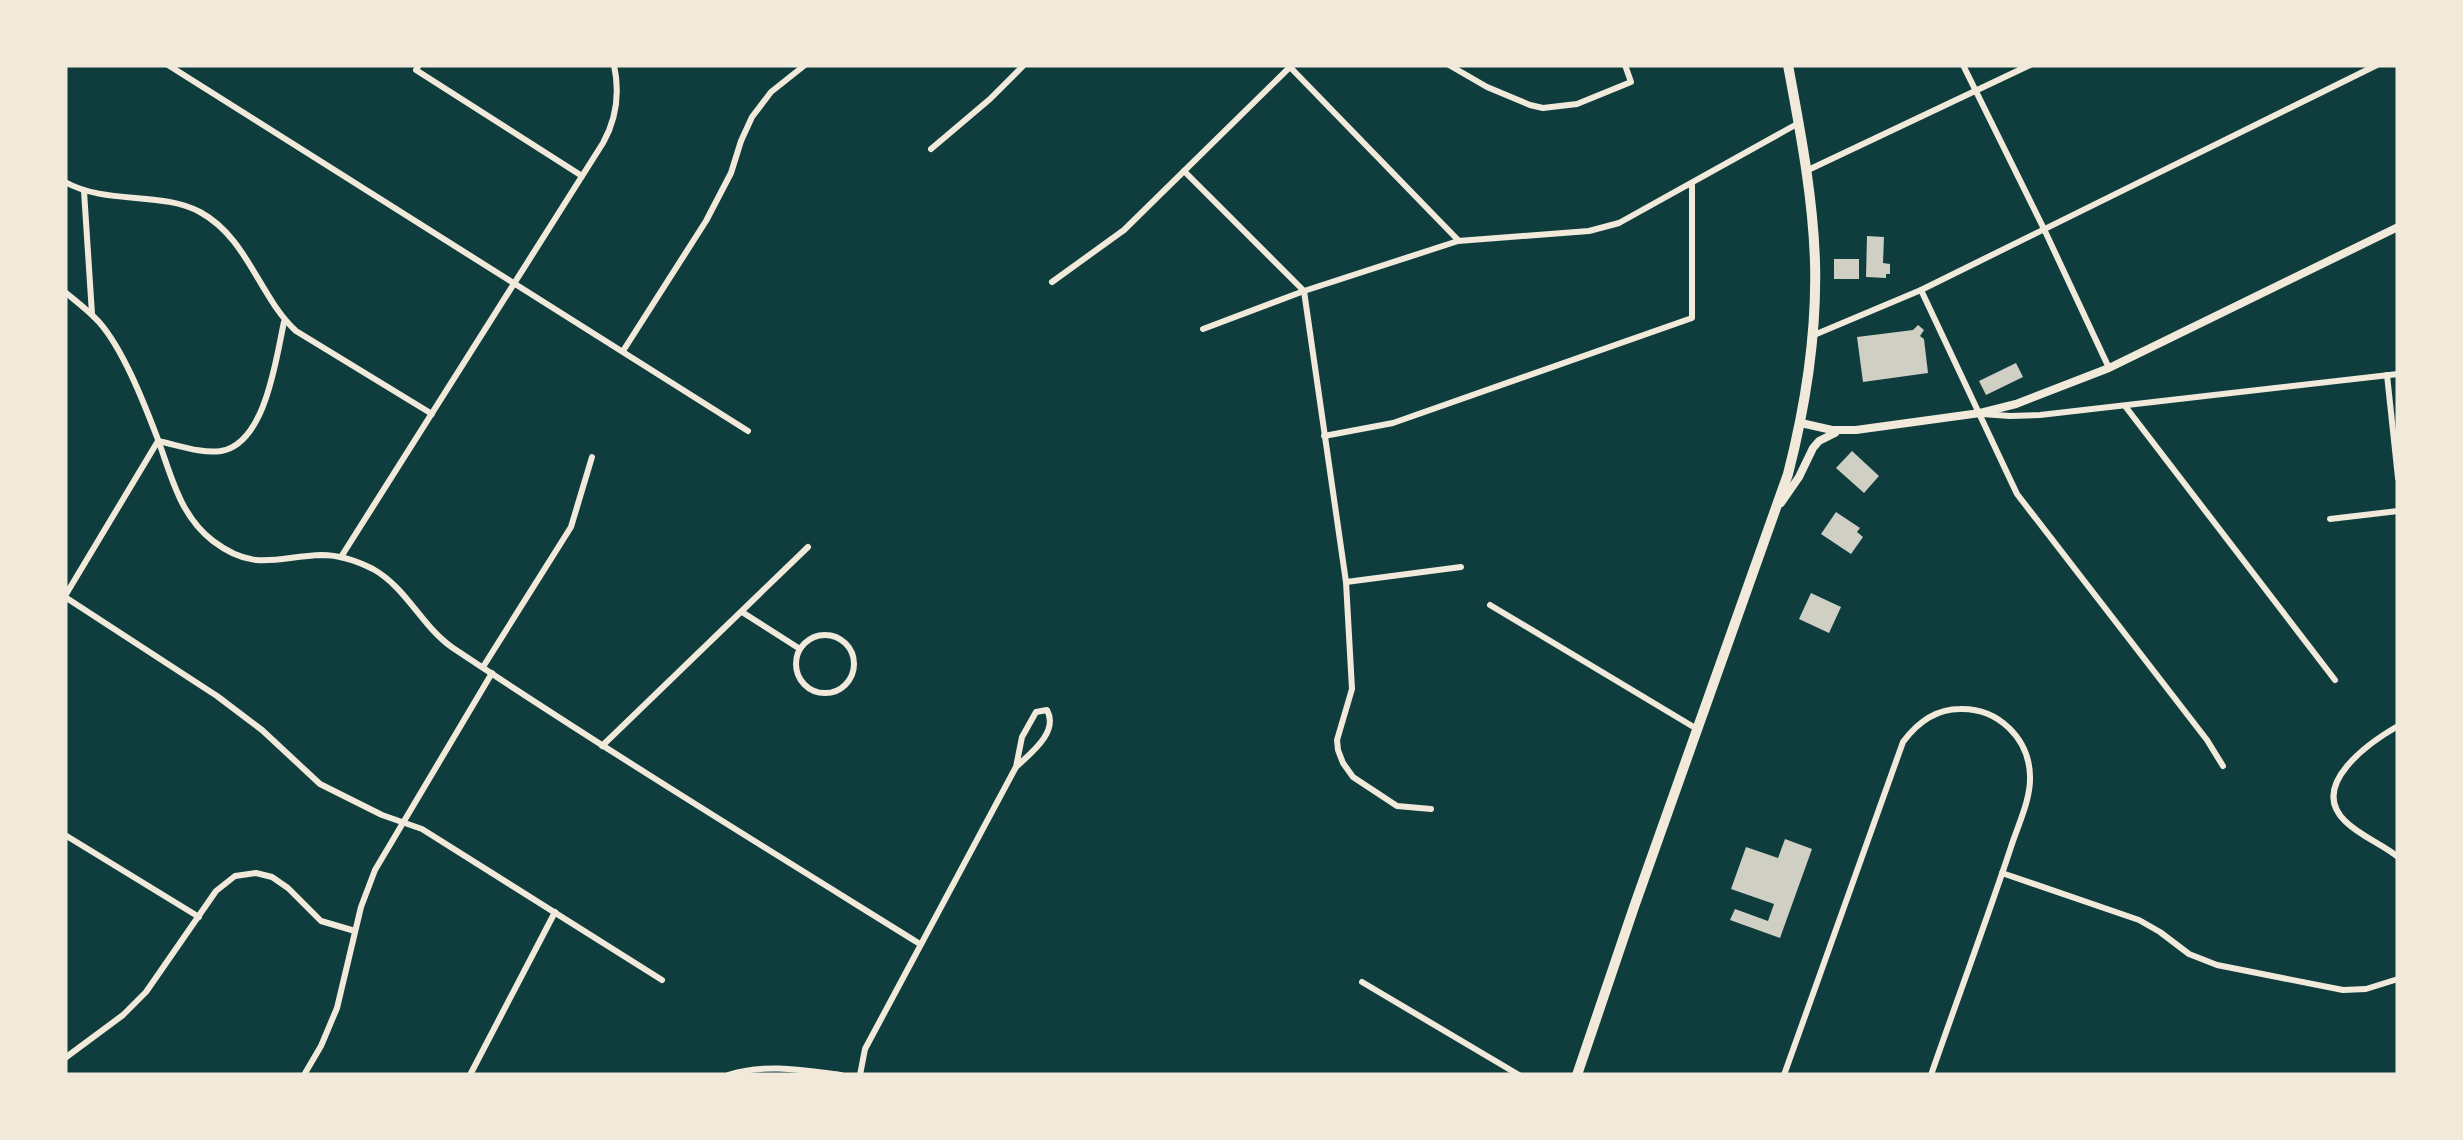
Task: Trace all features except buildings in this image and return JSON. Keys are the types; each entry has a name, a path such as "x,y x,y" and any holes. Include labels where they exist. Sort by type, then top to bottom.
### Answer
{"main road":[{"path":"1576,1075 1788,474 1801,422 1814,335 1815,260 1806,171 1788,65"}],"street":[{"path":"168,65 180,68 748,431"},
{"path":"419,65 416,70 582,176"},
{"path":"341,556 603,143 613,120 618,92 614,65"},
{"path":"623,352 706,221 732,173 752,116 780,84 805,65"},
{"path":"932,149 1024,65"},
{"path":"1448,65 1499,92 1543,108 1577,104 1631,82 1626,65"},
{"path":"1963,65 2109,368"},
{"path":"1806,171 2030,65"},
{"path":"1814,335 1921,290 2377,65"},
{"path":"1052,282 1124,230 1290,66 1458,240"},
{"path":"1204,329 1458,240 1600,228 1630,219 1798,124"},
{"path":"1184,171 1304,291 1346,582 1352,689 1337,740 1339,756 1354,777 1396,806 1431,810"},
{"path":"65,182 84,191 183,206 210,218 239,249 284,320 296,331 432,415"},
{"path":"1324,436 1393,423 1692,318 1692,184"},
{"path":"84,191 92,315"},
{"path":"1801,422 1840,431 1906,425 1980,414 2042,396 2109,368 2398,227"},
{"path":"1921,290 2027,508 2224,766"},
{"path":"65,292 103,327 122,359 187,512 209,538 246,558 268,562 341,556 372,569 402,594 441,639 602,746 920,944"},
{"path":"158,441 218,452 240,440 264,405 284,320"},
{"path":"1980,414 2025,416 2398,374"},
{"path":"2387,375 2398,478"},
{"path":"2124,404 2336,680"},
{"path":"1772,517 1813,448 1840,431"},
{"path":"158,441 65,596 231,706 320,784 382,815 422,829 662,980"},
{"path":"483,666 571,527 592,457"},
{"path":"2330,518 2398,512"},
{"path":"602,746 808,546"},
{"path":"1346,582 1461,567"},
{"path":"1490,605 1696,729"},
{"path":"741,612 800,649"},
{"path":"820,636 840,639 852,655 854,667 850,678 834,692 808,688 796,670 800,649 820,636"},
{"path":"304,1075 338,1008 361,907 375,870 492,673"},
{"path":"860,1075 865,1048 1016,767 1022,737 1032,717 1040,709 1048,710 1052,716 1050,725 1040,745 1016,767"},
{"path":"1784,1075 1903,742 1921,722 1936,713 1957,709 1980,712 2003,722 2026,753 2030,771 2028,792 2002,873 1931,1075"},
{"path":"2398,726 2369,745 2344,770 2334,796 2346,822 2398,857"},
{"path":"65,835 198,917"},
{"path":"65,1058 146,992 226,882 241,874 256,873 278,880 322,921 355,932"},
{"path":"2002,873 2135,919 2211,964 2336,990 2362,990 2398,978"},
{"path":"470,1075 555,912"},
{"path":"1362,982 1519,1075"},
{"path":"728,1075 778,1068 841,1075"}]}
